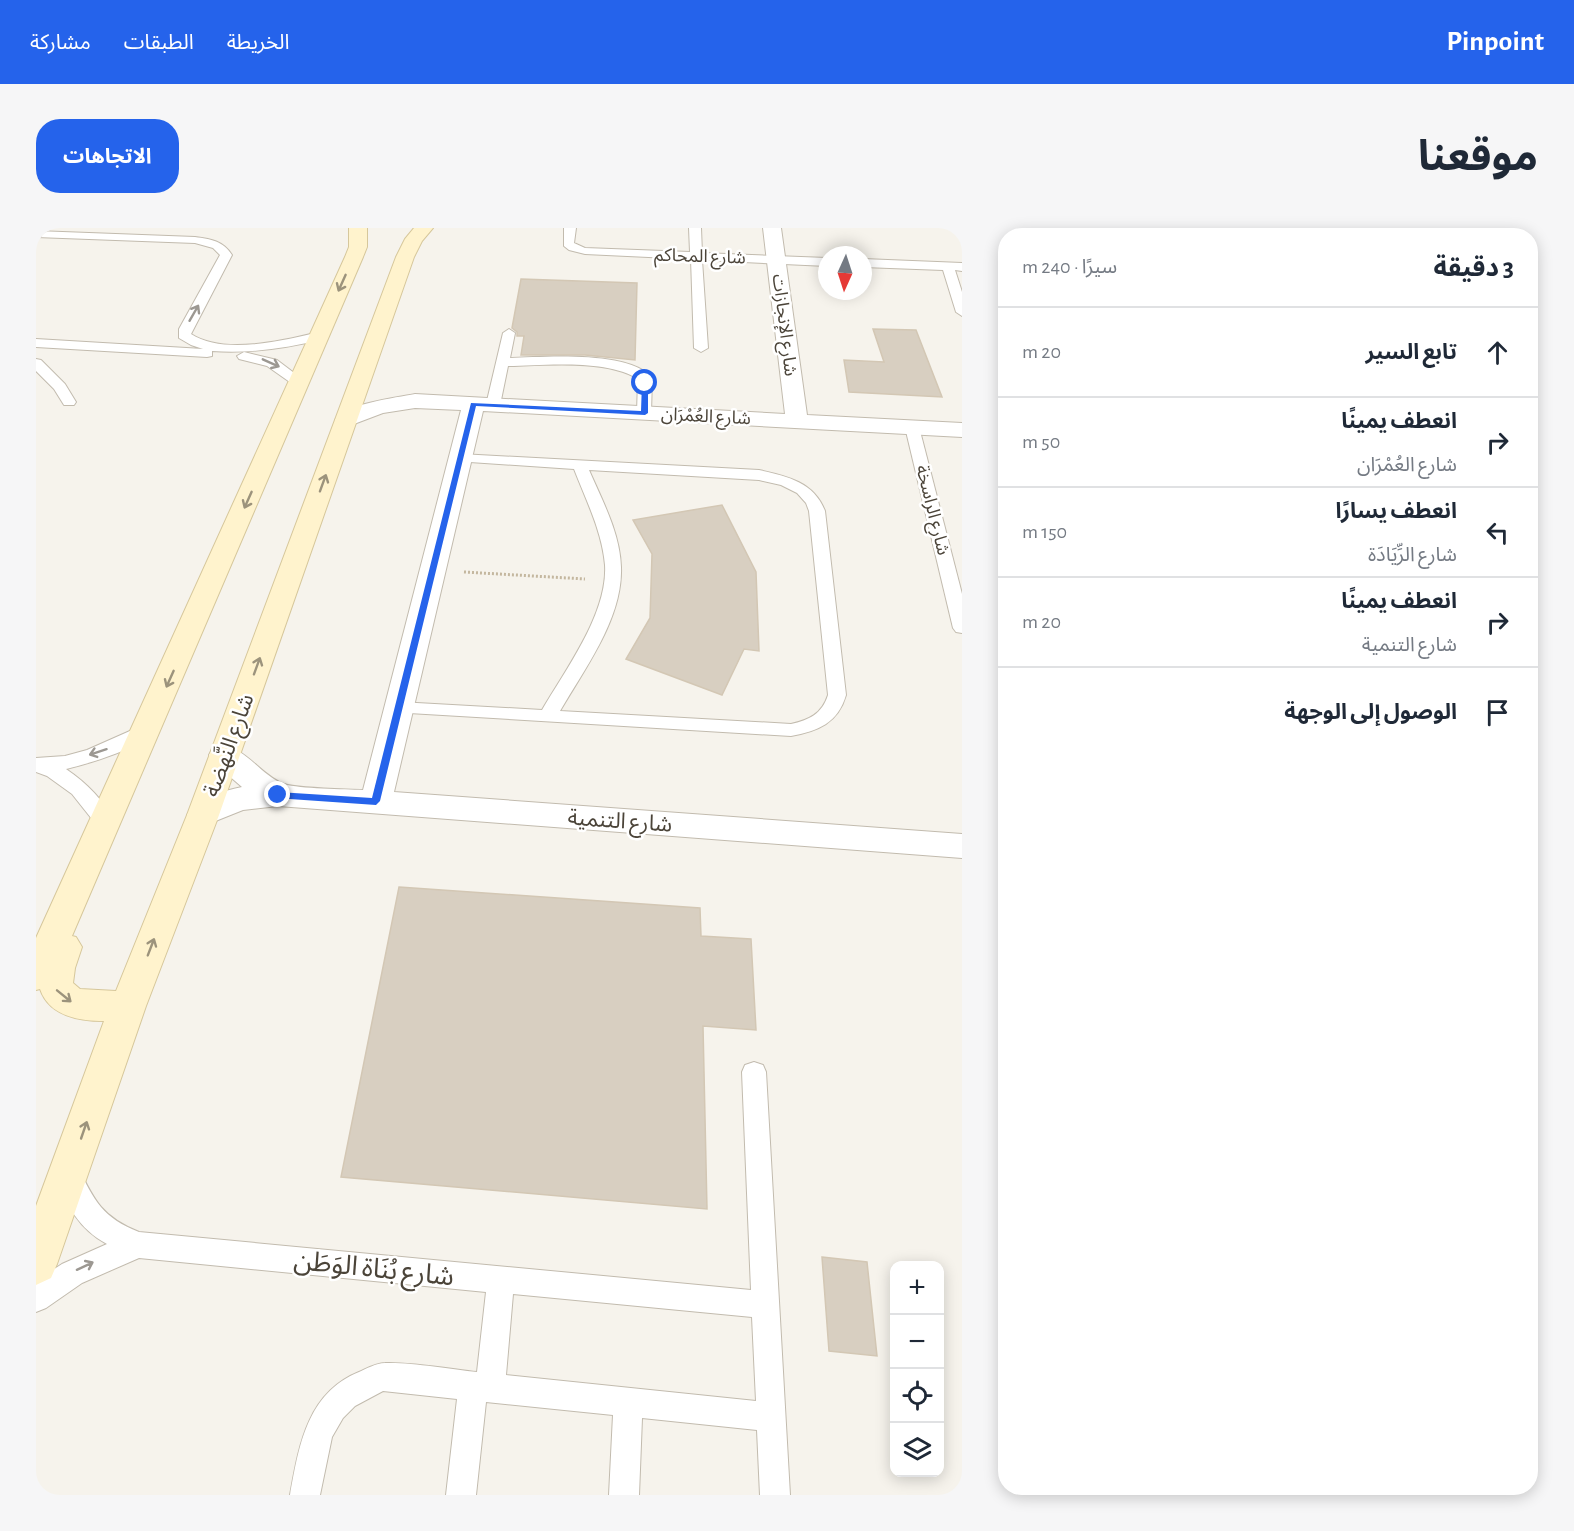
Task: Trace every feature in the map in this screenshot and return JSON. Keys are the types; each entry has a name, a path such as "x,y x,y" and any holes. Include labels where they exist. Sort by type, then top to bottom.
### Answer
{"street":[{"path":"36,976 122,789 358,247 358,228"},
{"name":"شارع النَّهضة","path":"36,1264 128,1006 202,815 409,248 424,228"},
{"name":"شارع الإنجازات","path":"772,228 797,421"},
{"name":"شارع العُمْرَان","path":"362,378 383,392 415,401 962,430"},
{"name":"شارع العُمْرَان","path":"346,420 378,407 415,401"},
{"path":"376,801 460,458 483,405"},
{"name":"شارع التنمية","path":"224,755 248,777 278,795"},
{"path":"122,789 121,819 116,834 57,961 54,987 62,998 76,1005 128,1006"},
{"name":"شارع التنمية","path":"202,815 238,799 278,795 962,846"}],"lane":[{"name":"شارع المحاكم","path":"570,228 568,244 585,251 818,262"},
{"path":"695,228 701,348"},
{"path":"36,234 213,243 224,250 226,255 184,334 197,343 262,359 283,368 299,382"},
{"path":"872,263 962,267"},
{"path":"948,267 960,298 962,312"},
{"path":"483,405 503,362 509,333"},
{"path":"36,343 197,352 269,347 319,336"},
{"path":"503,362 589,363 637,371 645,378 645,413"},
{"path":"36,363 60,387 69,402"},
{"name":"شارع الراسخة","path":"912,427 962,628"},
{"path":"399,708 791,730 809,727 825,718 835,707 837,695 817,511 815,503 808,494 787,482 759,475 460,458"},
{"path":"547,717 604,613 613,580 610,551 580,465"},
{"path":"40,765 100,752 148,729"},
{"path":"40,765 81,790 95,805 106,823"},
{"path":"754,1072 775,1495"},
{"name":"شارع بُنَاة الوَطَن","path":"69,1174 74,1194 99,1227 118,1238 140,1245 765,1305"},
{"name":"شارع بُنَاة الوَطَن","path":"36,1298 76,1270 140,1245"},
{"path":"461,1495 501,1280"},
{"path":"305,1495 316,1440 324,1418 338,1399 359,1384 383,1377 771,1417"},
{"path":"624,1495 628,1402"}],"path":[{"path":"433,571 613,580"}],"building":[{"path":"521,279 637,283 635,360 585,355 521,355 524,336 517,336 517,332 512,328"},
{"path":"873,329 916,330 942,397 849,392 844,360 884,362"},
{"path":"722,505 756,572 759,651 744,649 722,695 626,659 650,618 652,554 633,520"},
{"path":"399,887 700,908 701,936 751,939 756,1030 703,1026 707,1209 341,1177"},
{"path":"822,1257 867,1262 877,1356 829,1351"}],"route":[{"path":"278,795 376,801 474,404 645,413 645,383"}]}
